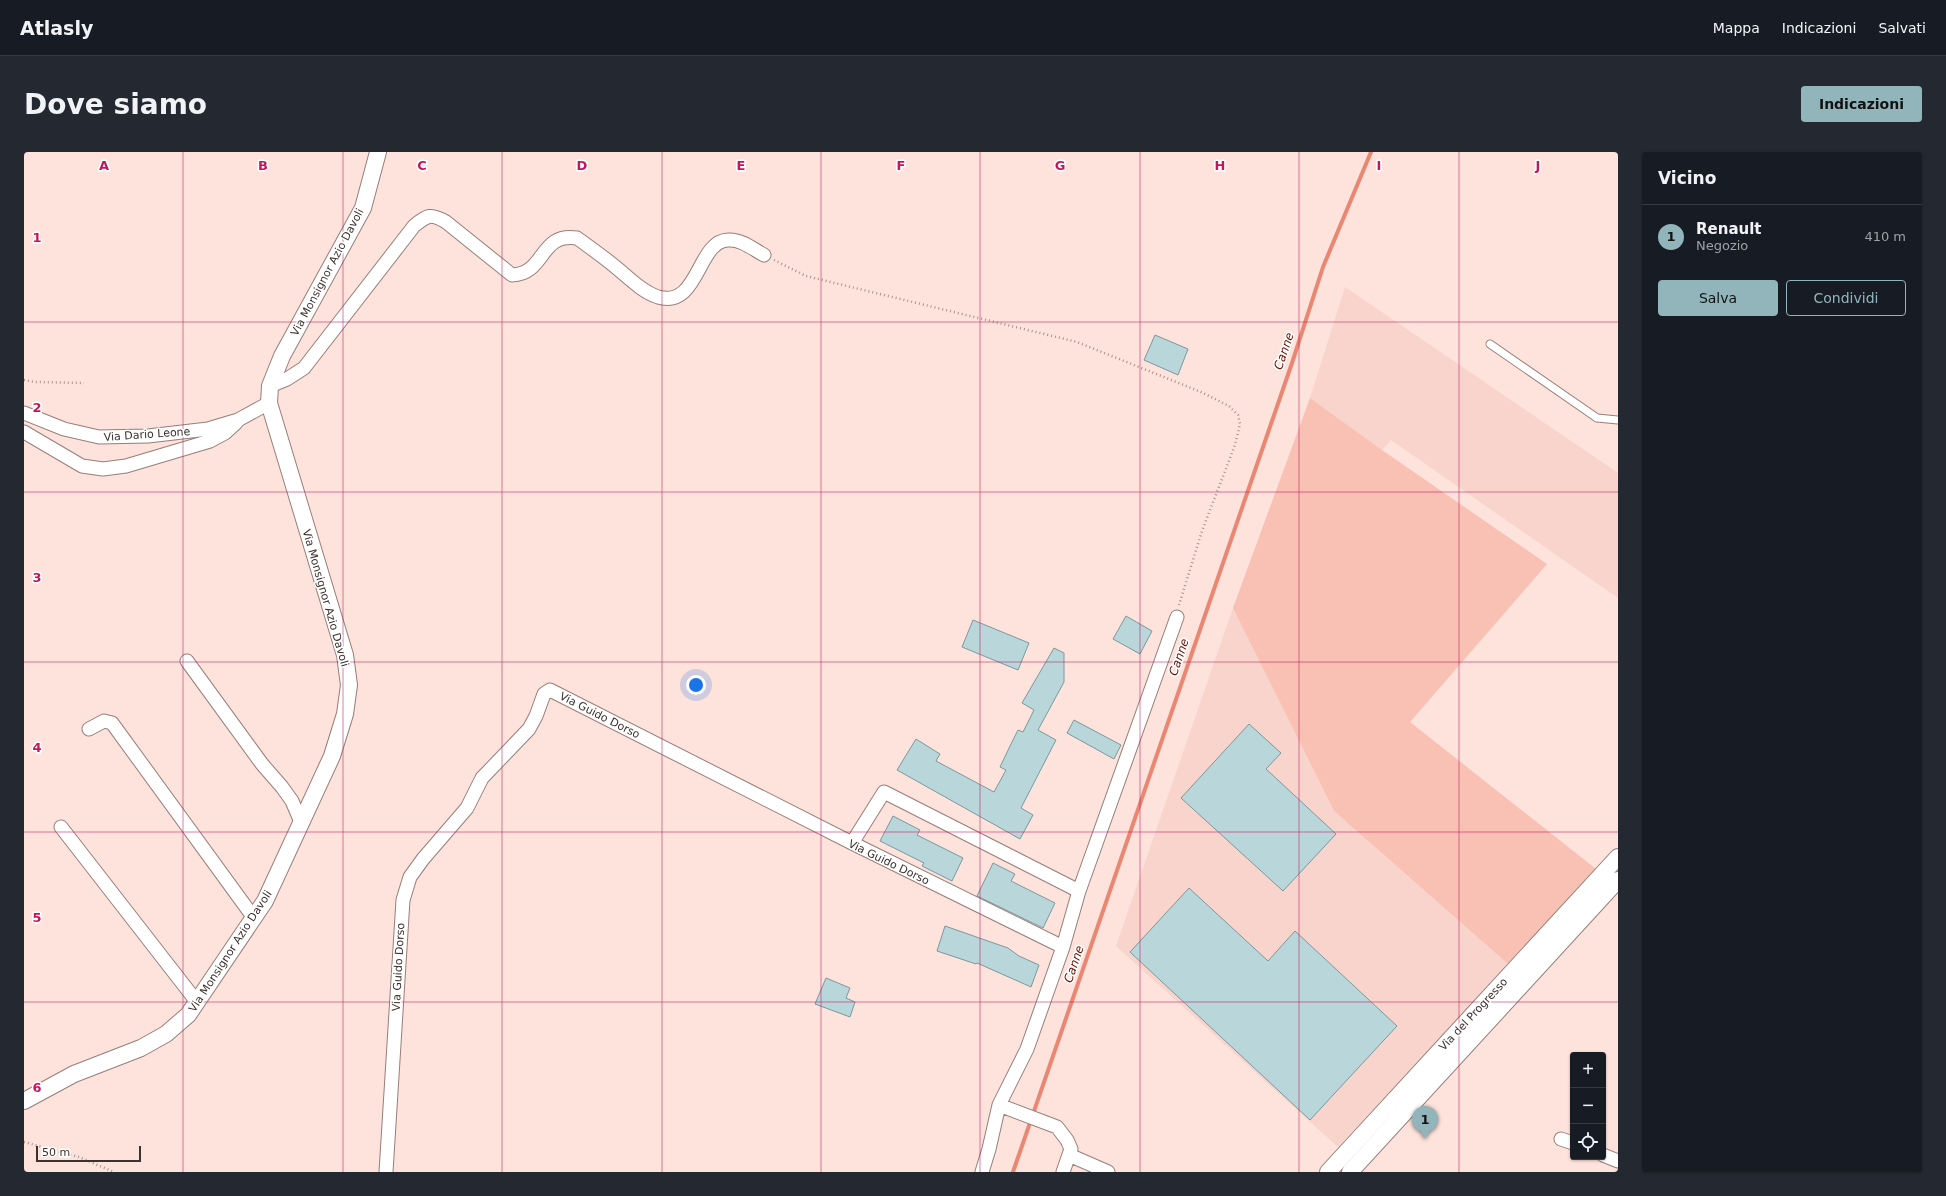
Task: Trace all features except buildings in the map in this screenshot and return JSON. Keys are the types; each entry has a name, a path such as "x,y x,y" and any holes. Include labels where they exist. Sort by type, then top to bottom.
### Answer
{"street":[{"name":"Via Monsignor Azio Davoli","path":"24,1101 74,1074 141,1048 166,1034 188,1015 265,901 332,756 345,714 349,685 345,655 269,402 270,386 282,356 363,208 378,152"},
{"path":"270,386 287,379 304,368 414,226 425,218 436,216 446,222 512,275 522,275 532,268 555,240 565,236 577,238 646,292 659,297 673,299 682,294 708,253 716,244 726,240 738,241 764,255"},
{"name":"Via Dario Leone","path":"24,413 64,429 99,437 148,436 201,430 238,420 269,402"},
{"path":"24,432 82,466 103,469 126,466 210,441 225,433 238,420"},
{"path":"982,1172 999,1105 1027,1049 1062,947 1079,891 1177,617"},
{"path":"187,662 262,764 292,801 301,822"},
{"name":"Via Guido Dorso","path":"386,1172 402,900 410,877 423,859 466,808 482,778 529,729 536,716 544,694 550,690 852,843 1062,947"},
{"path":"89,728 104,721 112,722 254,918"},
{"path":"852,843 884,792 1079,891"},
{"path":"61,827 197,1002"},
{"name":"Via del Progresso","path":"1328,1172 1618,857"},
{"name":"Via del Progresso","path":"1350,1172 1618,880"},
{"path":"999,1105 1057,1127 1067,1140 1071,1149 1063,1172"},
{"path":"1069,1155 1108,1172"},
{"path":"1606,1156 1618,1161"}],"lane":[{"path":"1490,344 1596,418 1618,420"}],"path":[{"path":"764,255 806,276 1077,342 1201,392 1229,406 1238,415 1240,424 1235,445 1185,580 1177,617"},
{"path":"24,380 35,382 84,383"},
{"path":"24,1142 79,1157 114,1172"}],"shaded area":[{"path":"1345,287 1618,473 1618,598 1391,440 1382,450 1310,398"},
{"path":"1310,398 1382,450 1547,564 1410,722 1596,869 1508,964 1334,811 1233,608"},
{"path":"1233,608 1334,811 1508,964 1338,1147 1116,946"}],"waterway":[{"name":"Canne","path":"1013,1172 1292,363 1323,267 1371,152"}],"place":[{"name":"Renault","path":"1425,1139"}]}
